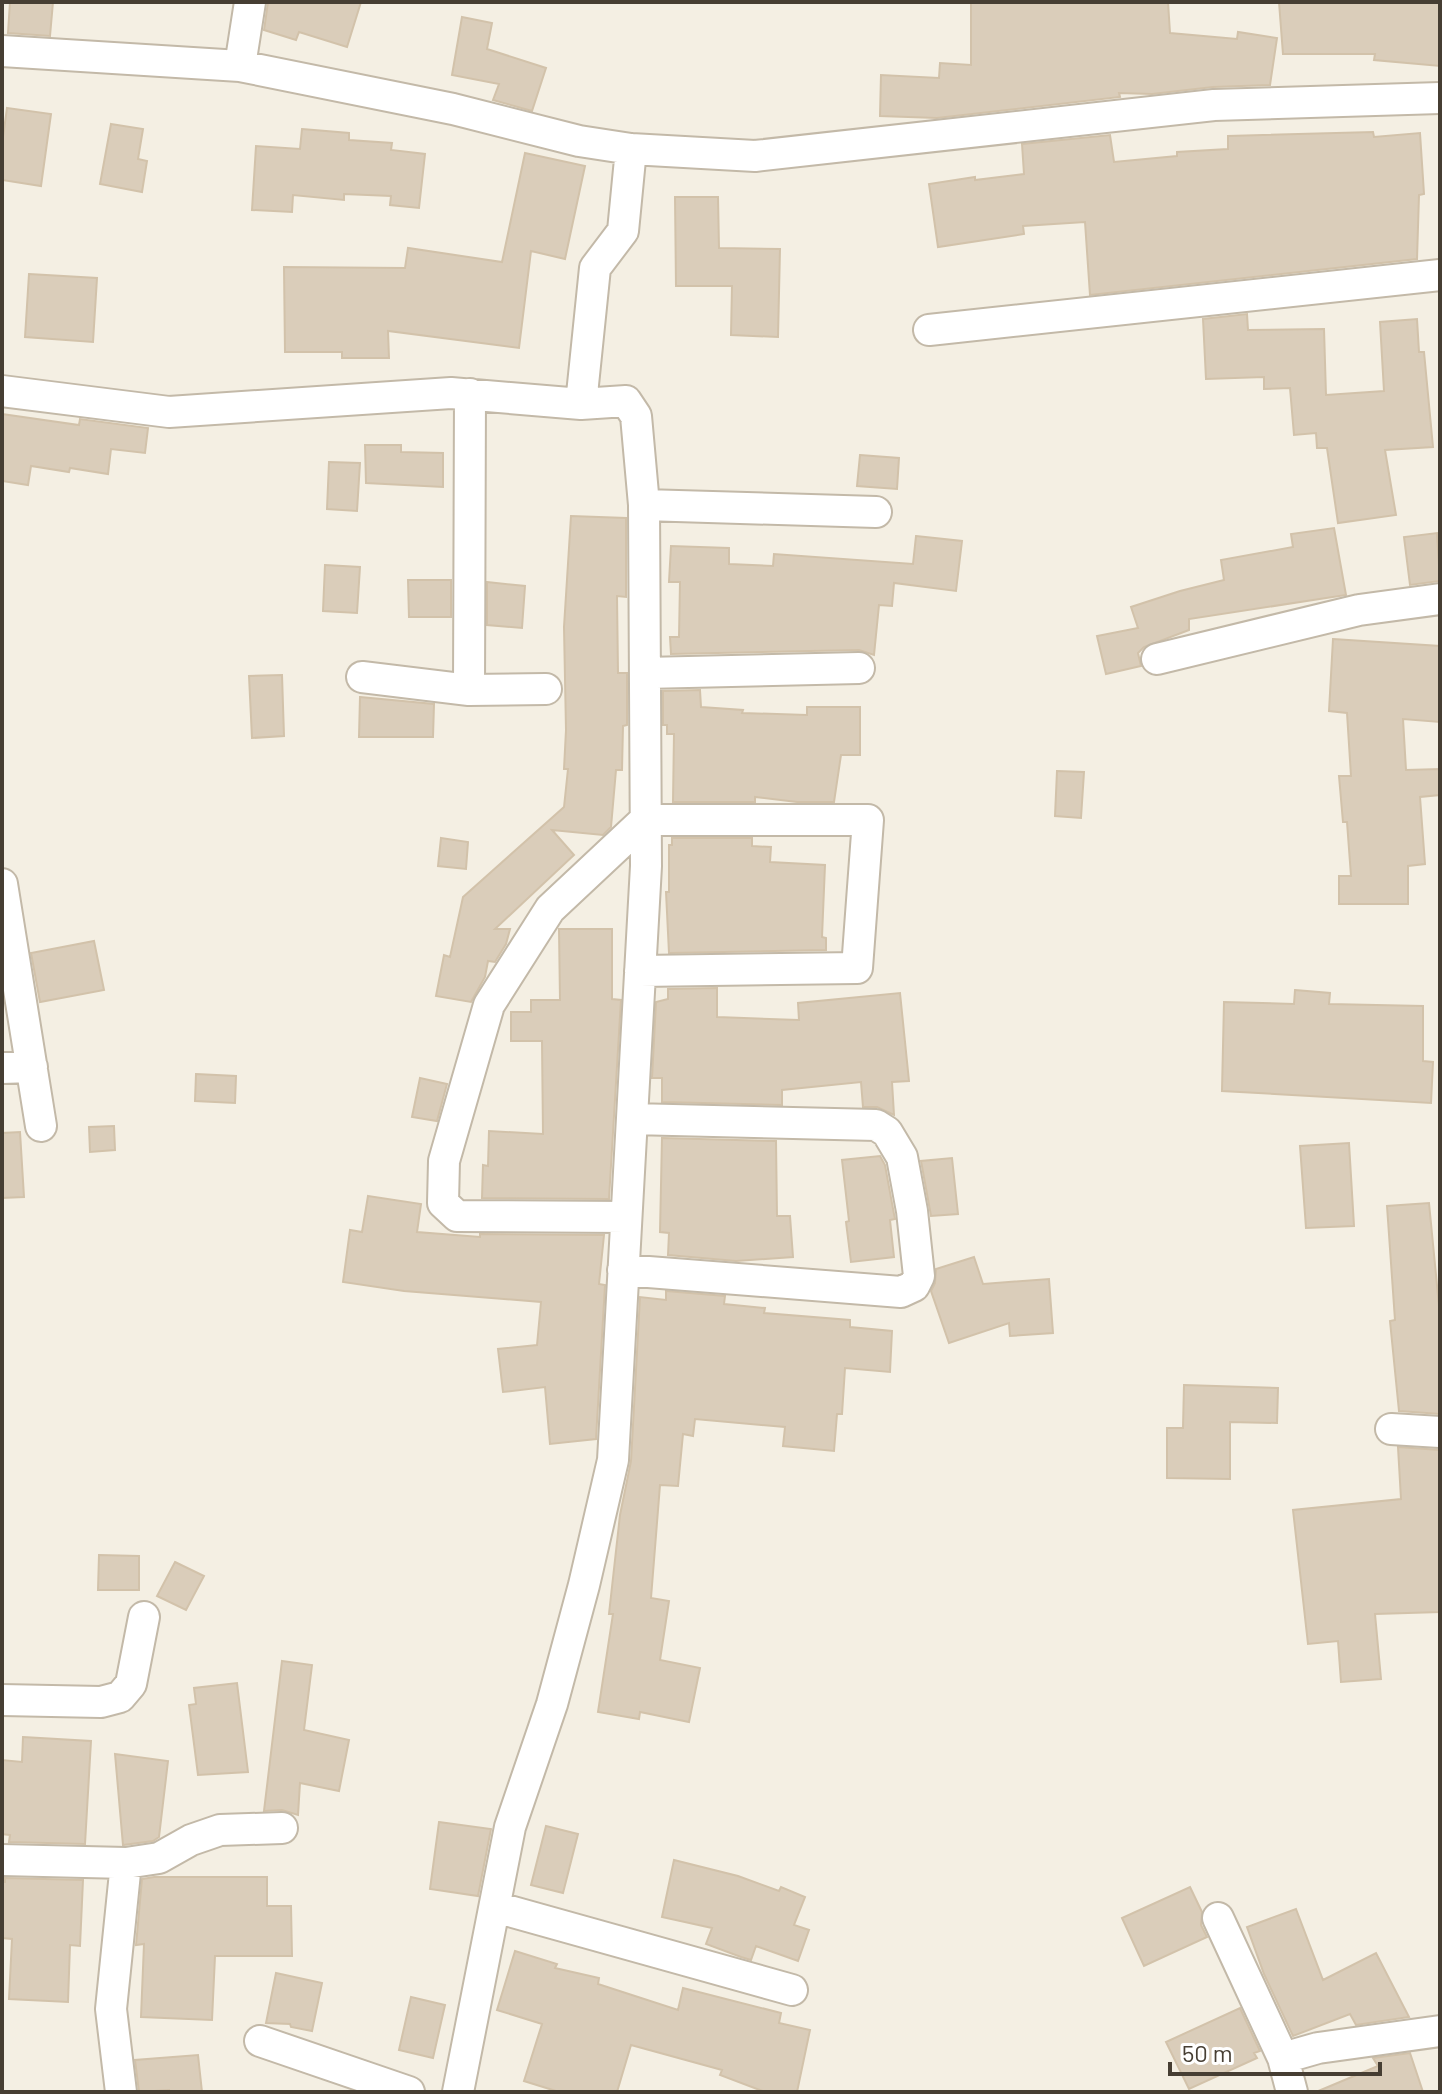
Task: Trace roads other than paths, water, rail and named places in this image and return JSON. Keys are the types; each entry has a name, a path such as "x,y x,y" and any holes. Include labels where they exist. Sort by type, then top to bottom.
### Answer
{"street":[{"path":"240,66 250,2"},
{"path":"2,51 240,66 453,109 579,141 631,149 755,156 1214,105 1440,98"},
{"path":"581,404 595,268 623,231 631,149"},
{"path":"929,330 1440,275"},
{"path":"2,391 169,412 451,393 581,404 626,401 636,416 644,505 645,820 640,971 613,1460 552,1704 510,1827 458,2092"},
{"path":"469,690 470,394"},
{"path":"644,505 876,512"},
{"path":"1157,659 1359,610 1440,599"},
{"path":"645,673 859,668"},
{"path":"362,677 469,690 546,689"},
{"path":"626,1217 457,1216 443,1203 444,1161 489,1005 550,909 645,820 868,820 857,968 640,971"},
{"path":"2,884 17,1068 41,1126"},
{"path":"623,1270 901,1292 914,1286 919,1276 902,1157 887,1132 876,1125 632,1119"},
{"path":"1391,1429 1440,1432"},
{"path":"2,1700 101,1702 120,1697 131,1684 144,1617"},
{"path":"2,1860 126,1863 159,1858 191,1840 220,1830 282,1828"},
{"path":"121,2092 111,2009 126,1863"},
{"path":"495,1907 792,1990"},
{"path":"1218,1918 1283,2058 1292,2092"},
{"path":"1283,2058 1318,2048 1440,2031"},
{"path":"260,2041 409,2092"}]}
